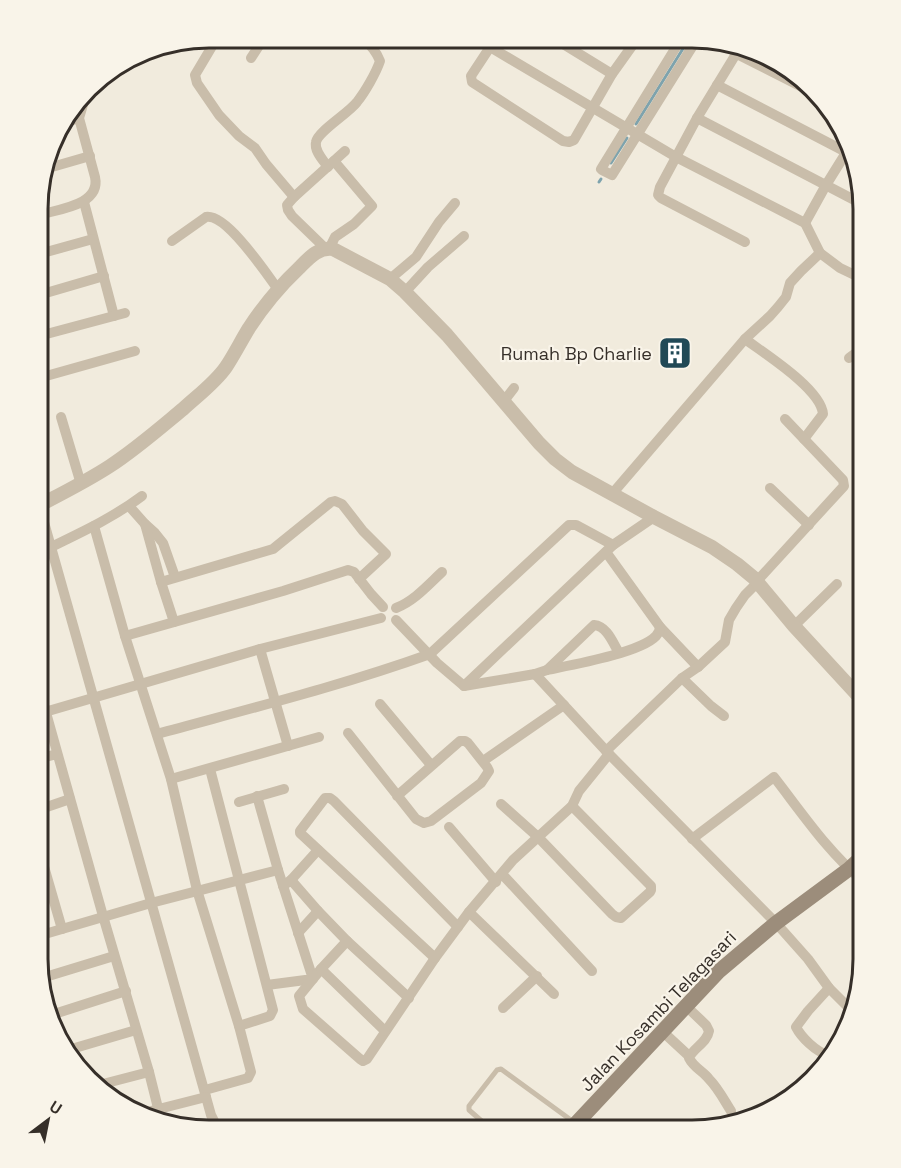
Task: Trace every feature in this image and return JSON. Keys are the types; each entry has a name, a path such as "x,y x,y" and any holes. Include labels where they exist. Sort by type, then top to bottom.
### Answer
{"main road":[{"name":"Jalan Kosambi Telagasari","path":"579,1120 718,972 776,923 853,865"}],"street":[{"path":"211,48 195,75 196,82 219,115 239,136 255,148 294,197"},
{"path":"251,58 255,48"},
{"path":"327,248 334,238 357,221 372,206 318,153 316,145 316,140 323,132 357,103 380,61 372,48"},
{"path":"490,48 471,76 472,82 563,141 569,142 574,141 629,48"},
{"path":"501,48 592,108 676,157 805,223 820,254 840,268 853,273"},
{"path":"570,48 612,74"},
{"path":"675,48 602,170 612,175 691,48"},
{"path":"736,54 697,118 659,189 658,196 745,242"},
{"path":"717,86 839,146"},
{"path":"48,212 84,202 93,193 96,185 79,118 81,113"},
{"path":"697,118 853,199"},
{"path":"327,248 289,211 287,205 345,152"},
{"path":"53,167 90,156"},
{"path":"805,223 844,157"},
{"path":"84,202 114,316"},
{"path":"390,279 416,257 439,222 455,203"},
{"path":"172,241 206,217 215,218 244,244 277,288"},
{"path":"405,292 428,267 464,236"},
{"path":"48,252 93,239"},
{"path":"48,500 81,484 112,465 160,428 218,377 277,288 320,250 327,248 339,251 390,279 405,292 447,335 555,459 572,472 723,553 758,582 794,626 853,685"},
{"path":"612,494 745,339 770,316 786,297 790,283 801,270 820,254"},
{"path":"48,293 104,276"},
{"path":"48,334 126,313"},
{"path":"745,339 801,381 819,401 823,414 804,439"},
{"path":"48,375 135,351"},
{"path":"849,358 853,355"},
{"path":"504,401 514,388"},
{"path":"61,417 81,484"},
{"path":"346,941 299,996 301,1005 363,1061 367,1059 458,927 513,860 572,806 579,791 608,753 682,678 698,667 724,642 729,620 745,595 844,486 844,483 785,418"},
{"path":"770,488 809,525"},
{"path":"51,548 94,526 142,496"},
{"path":"161,582 273,549 337,501 386,554 359,579"},
{"path":"129,506 163,543 175,577"},
{"path":"464,686 609,549 654,517"},
{"path":"145,524 174,621"},
{"path":"157,734 276,702 430,654 569,525 576,525 609,549 660,627 698,667"},
{"path":"94,526 125,636 171,779 197,890 251,1072 248,1078 159,1112"},
{"path":"48,537 214,1120"},
{"path":"48,711 382,613 390,605 396,608 398,614 393,622 384,622 382,613 370,594 354,572 348,570 125,636"},
{"path":"396,608 420,593 441,572"},
{"path":"794,626 837,584"},
{"path":"396,620 437,663 464,686"},
{"path":"547,670 594,625 599,625 606,632 619,653"},
{"path":"464,686 535,674 619,653 650,641 658,633 660,627"},
{"path":"260,649 288,746"},
{"path":"535,674 608,753 776,923 846,1005"},
{"path":"682,678 724,717"},
{"path":"380,704 431,765"},
{"path":"483,761 564,705"},
{"path":"48,729 150,1072 157,1111"},
{"path":"348,733 397,796 416,819 424,823 431,821 481,783 489,771 465,741 460,741 397,796"},
{"path":"171,779 319,737"},
{"path":"48,756 57,754"},
{"path":"210,769 273,1010 270,1016 239,1026"},
{"path":"692,839 774,777 810,824 853,872"},
{"path":"239,802 284,789"},
{"path":"257,796 278,870 287,883 409,998"},
{"path":"435,958 302,835 300,831 325,798 334,801 458,927"},
{"path":"48,807 70,799"},
{"path":"501,804 538,837 616,917 621,918 650,892 651,886 572,806"},
{"path":"449,826 592,971"},
{"path":"287,883 318,850"},
{"path":"48,933 197,890 278,870"},
{"path":"48,881 62,929"},
{"path":"287,883 298,933 313,979"},
{"path":"298,933 318,911"},
{"path":"470,912 554,994"},
{"path":"49,976 114,956"},
{"path":"321,969 385,1031"},
{"path":"503,1008 537,976"},
{"path":"267,985 313,979"},
{"path":"822,1053 796,1027 830,988"},
{"path":"58,1013 126,991"},
{"path":"686,1006 706,1025 709,1031 708,1036 689,1056"},
{"path":"75,1048 136,1030"},
{"path":"662,1031 689,1056 692,1064 707,1075 731,1111"},
{"path":"107,1083 150,1072"}],"lane":[{"path":"480,1120 469,1110 469,1106 497,1070 501,1070 564,1120"}],"waterway":[{"path":"636,124 683,48"},
{"path":"611,163 627,138"}],"place":[{"name":"Rumah Bp Charlie","path":"675,353"}]}
